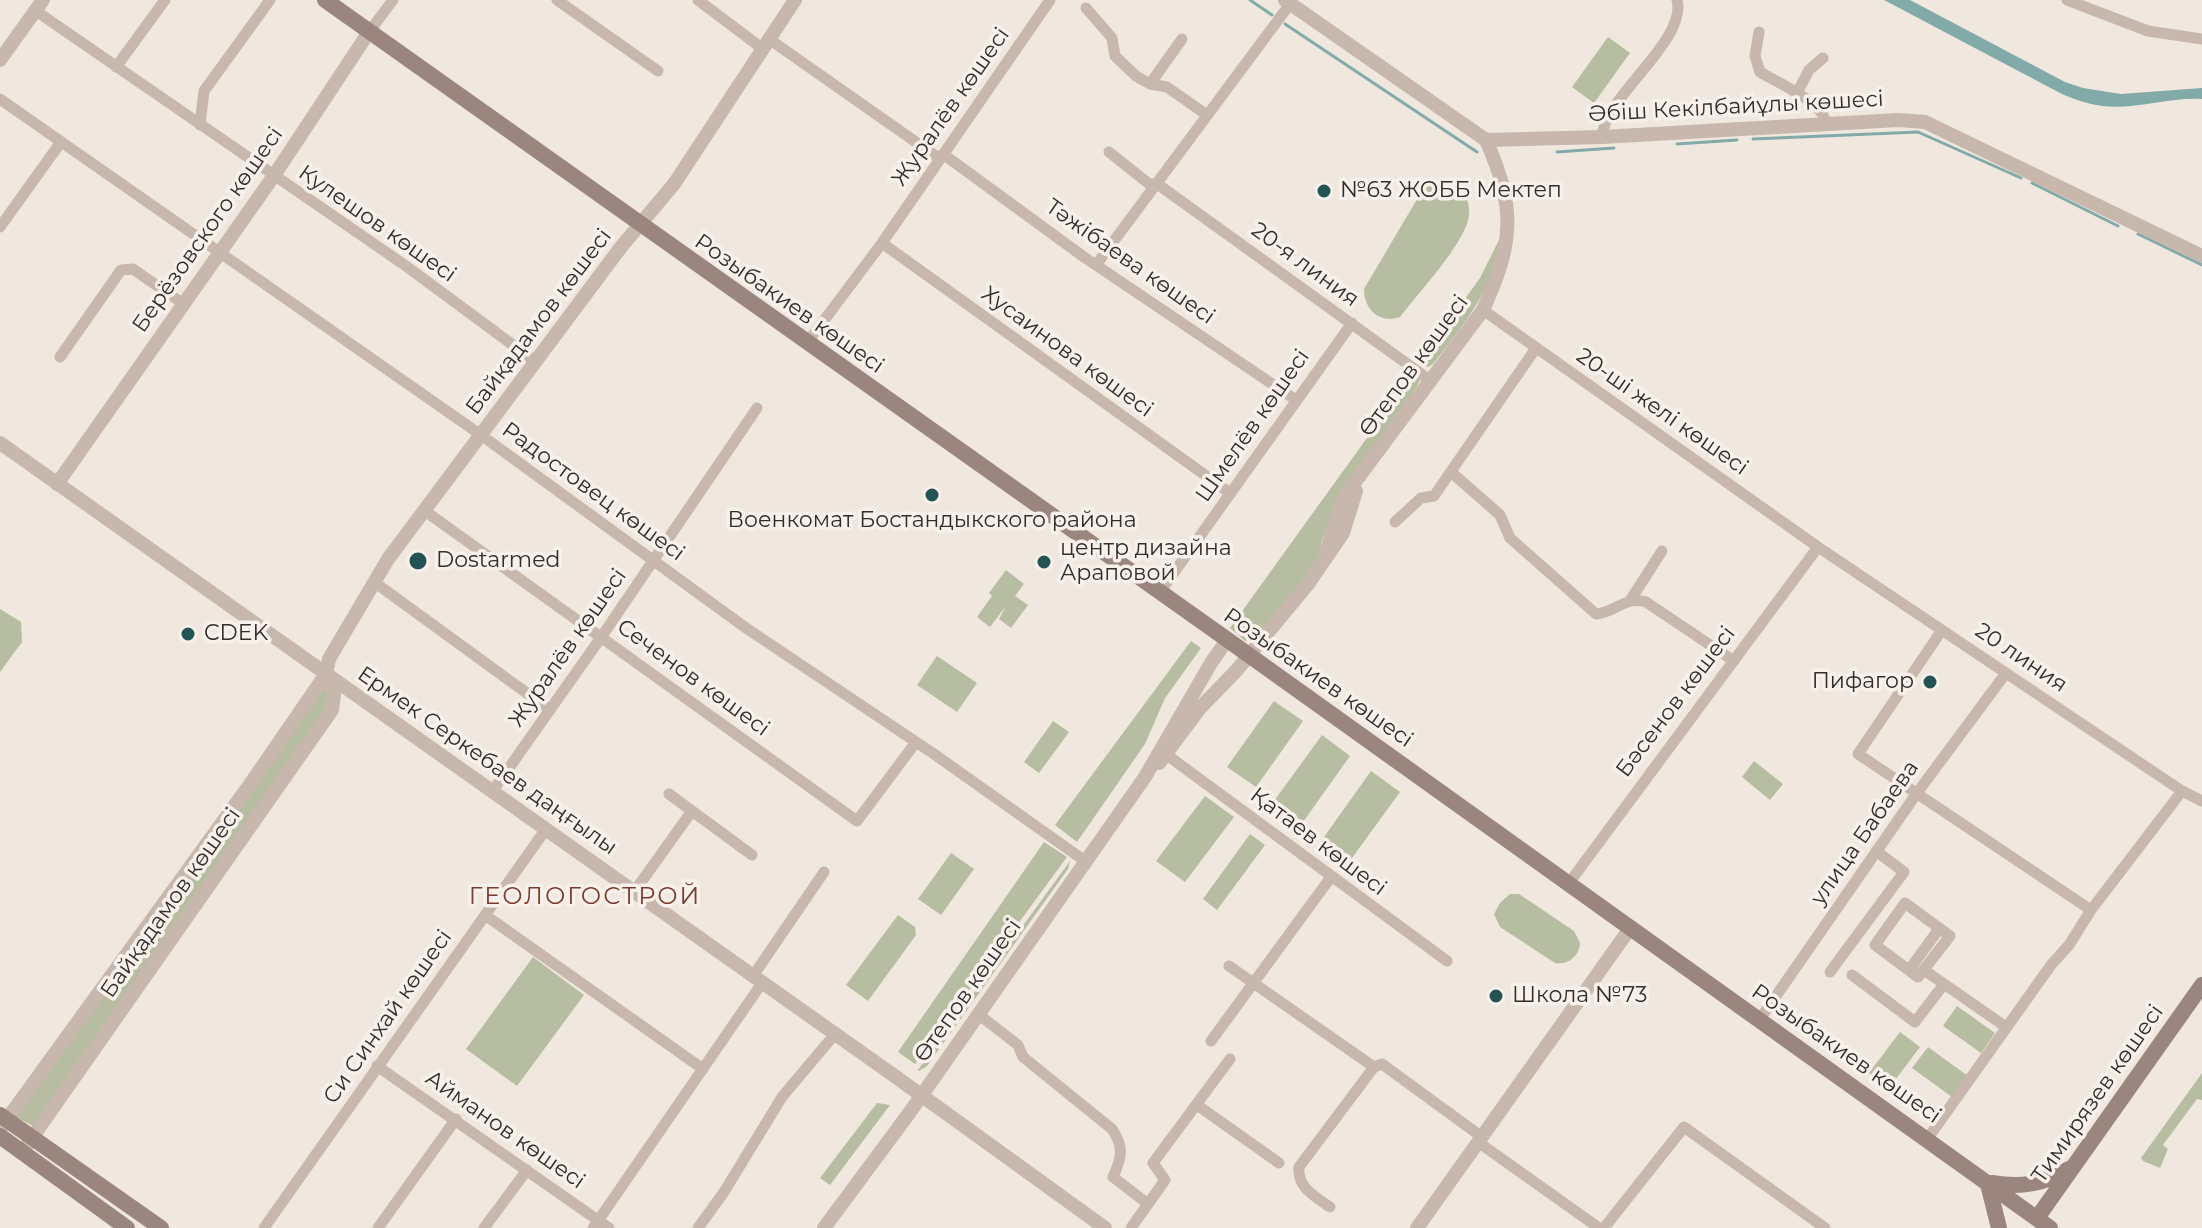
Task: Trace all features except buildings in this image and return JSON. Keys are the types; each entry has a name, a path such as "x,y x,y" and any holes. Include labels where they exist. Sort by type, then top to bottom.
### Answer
{"main road":[{"name":"Розыбакиев көшесі","path":"325,0 1928,1138 2039,1225"},
{"name":"Тимирязев көшесі","path":"2039,1225 2074,1166 2202,985"},
{"path":"2,1125 32,1137 161,1228"},
{"path":"2,1125 22,1152 127,1228"},
{"path":"1987,1183 2009,1186 2039,1183 2074,1166"},
{"path":"1987,1183 1995,1202 1999,1228"}],"street":[{"path":"116,67 165,0"},
{"path":"200,125 204,91 270,0"},
{"name":"Берёзовского көшесі","path":"57,484 393,0"},
{"path":"557,0 658,71"},
{"name":"Тәжібаева көшесі","path":"698,0 941,156 1296,400"},
{"name":"Байқадамов көшесі","path":"2,1125 326,674 329,659 378,573 700,147 795,0"},
{"name":"Журалёв көшесі","path":"807,343 882,243 1050,0"},
{"path":"1602,137 1607,117 1637,80 1676,20 1677,0"},
{"path":"2067,0 2148,31 2202,39"},
{"path":"1096,265 1288,2 1486,140"},
{"path":"0,60 40,5"},
{"name":"Кулешов көшесі","path":"40,5 116,67 406,266 536,362"},
{"path":"1086,8 1112,38 1115,56 1136,76 1150,84 1167,87 1207,115"},
{"path":"1759,32 1755,56 1760,72 1797,93 1823,113 1826,124"},
{"path":"1150,84 1182,39"},
{"path":"1797,93 1809,70 1823,58"},
{"name":"Радостовец көшесі","path":"0,99 481,435 746,628 882,716 1085,861"},
{"name":"Әбіш Кекілбайұлы көшесі","path":"1486,140 1602,137 1898,120 1925,122 2202,256"},
{"name":"Өтепов көшесі","path":"1145,777 1167,755 1200,708 1249,656 1308,584 1347,524 1362,476 1483,310 1502,261 1509,213 1504,185 1486,140"},
{"path":"0,227 61,142"},
{"name":"20-я линия","path":"1109,152 1431,381"},
{"name":"Хусаинова көшесі","path":"882,243 1230,493"},
{"path":"60,357 121,270 133,269 182,303"},
{"name":"20-ші желі көшесі","path":"1483,310 1818,547"},
{"name":"Шмелёв көшесі","path":"1160,592 1352,323"},
{"path":"1395,522 1421,498 1434,496 1536,348"},
{"name":"Журалёв көшесі","path":"492,792 757,408"},
{"name":"Ермек Серкебаев даңғылы","path":"0,443 1105,1228"},
{"path":"1451,472 1500,515 1510,538 1596,614 1609,612 1631,599 1662,551"},
{"name":"Сеченов көшесі","path":"425,511 857,821 916,742"},
{"name":"20 линия","path":"1818,547 2182,791 2202,801"},
{"name":"Бәсенов көшесі","path":"1569,883 1818,547"},
{"path":"381,587 550,710"},
{"path":"1631,599 1646,602 1734,661"},
{"path":"1942,630 1858,754 2091,910"},
{"name":"Өтепов көшесі","path":"824,1228 921,1096 1145,777 1227,640"},
{"name":"улица Бабаева","path":"1760,1019 1917,793 2006,673"},
{"name":"Байқадамов көшесі","path":"22,1152 332,710 334,695 326,674"},
{"name":"Қатаев көшесі","path":"1167,755 1447,961"},
{"path":"259,771 281,785"},
{"path":"1928,1138 2051,965 2069,945 2091,910 2182,791"},
{"path":"669,794 752,855"},
{"path":"634,892 692,811"},
{"name":"Си Синхай көшесі","path":"264,1228 546,829"},
{"path":"1830,972 1904,872 1876,851"},
{"path":"596,1224 703,1069 824,872"},
{"path":"1211,1041 1331,877"},
{"path":"1905,903 1950,936 1918,977 1909,970 1875,945 1905,903"},
{"path":"485,915 703,1069"},
{"path":"1417,1228 1631,927"},
{"path":"1909,970 1939,929"},
{"path":"1229,966 1374,1067"},
{"path":"1924,970 2006,1027"},
{"path":"1852,975 1915,1022 1944,984"},
{"path":"978,1014 1018,1045 1023,1057 1112,1129 1122,1145 1121,1160 1113,1177 1148,1204"},
{"path":"698,1228 724,1192 782,1097 835,1034"},
{"path":"1131,1228 1165,1180 1153,1163 1230,1059"},
{"path":"1330,1207 1308,1192 1298,1178 1299,1167 1374,1067 1382,1064 1602,1228 1684,1127 1825,1228"},
{"name":"Айманов көшесі","path":"377,1066 527,1170 596,1224 609,1228"},
{"path":"1197,1105 1279,1163"},
{"path":"378,1228 456,1119"},
{"path":"484,1228 527,1170"}],"green space":[{"path":"1608,37 1630,53 1594,103 1572,87"},
{"path":"1442,180 1465,193 1469,208 1467,224 1446,260 1400,317 1380,317 1370,309 1364,289 1426,184"},
{"path":"1500,238 1492,274 1476,306 1433,364 1428,367 1419,363 1480,278"},
{"path":"1413,374 1418,374 1420,380 1416,388 1336,505 1322,540 1318,561 1269,624 1254,638 1245,641 1230,628"},
{"path":"1006,570 1024,584 1015,596 1028,605 1011,628 999,619 1006,606 990,627 977,617"},
{"path":"0,609 21,622 22,642 0,672"},
{"path":"1191,641 1201,648 1165,698 1145,744 1077,842 1055,825"},
{"path":"937,656 977,683 957,712 917,685"},
{"path":"326,679 332,702 33,1126 12,1115"},
{"path":"1274,701 1303,721 1256,787 1227,767"},
{"path":"1053,721 1069,732 1039,773 1024,762"},
{"path":"1322,735 1350,756 1303,822 1274,801"},
{"path":"1754,761 1783,784 1770,800 1742,777"},
{"path":"1371,771 1400,792 1352,858 1324,837"},
{"path":"1205,796 1234,817 1185,882 1156,861"},
{"path":"1250,834 1265,845 1217,910 1203,899"},
{"path":"1044,842 1067,857 915,1064 898,1052"},
{"path":"951,853 974,869 941,915 918,899"},
{"path":"1070,861 1068,869 927,1066 919,1071 918,1070"},
{"path":"1510,894 1519,894 1574,931 1580,943 1572,959 1555,963 1500,927 1494,914"},
{"path":"898,915 915,927 916,935 868,1001 846,985"},
{"path":"533,957 584,995 517,1086 466,1049"},
{"path":"1957,1006 1995,1033 1981,1053 1943,1026"},
{"path":"1900,1032 1920,1047 1889,1088 1869,1073"},
{"path":"1928,1047 1968,1076 1952,1097 1912,1068"},
{"path":"2202,1073 2202,1100 2197,1099 2163,1145 2168,1149 2160,1168 2143,1161 2141,1158"},
{"path":"877,1103 890,1105 830,1185 820,1178"}],"water":[{"path":"1884,0 1910,0 2065,82 2083,88 2121,94 2202,88 2202,99 2114,107 2080,101"}],"waterway":[{"path":"1250,0 1272,15"},
{"path":"1285,24 1477,152"},
{"path":"1753,139 1918,132 2021,178"},
{"path":"1677,144 1737,140"},
{"path":"1557,152 1614,148"},
{"path":"2032,183 2118,226"},
{"path":"2138,234 2202,265"}],"place":[{"name":"№63 ЖОББ Мектеп","path":"1324,191"},
{"name":"Военкомат Бостандыкского района","path":"932,495"},
{"name":"Dostarmed","path":"418,561"},
{"name":"центр дизайна Араповой","path":"1044,562"},
{"name":"CDEK","path":"188,634"},
{"name":"Пифагор","path":"1930,682"},
{"name":"Школа №73","path":"1496,996"}],"district":[{"name":"ГЕОЛОГОСТРОЙ","path":"585,897"}]}
